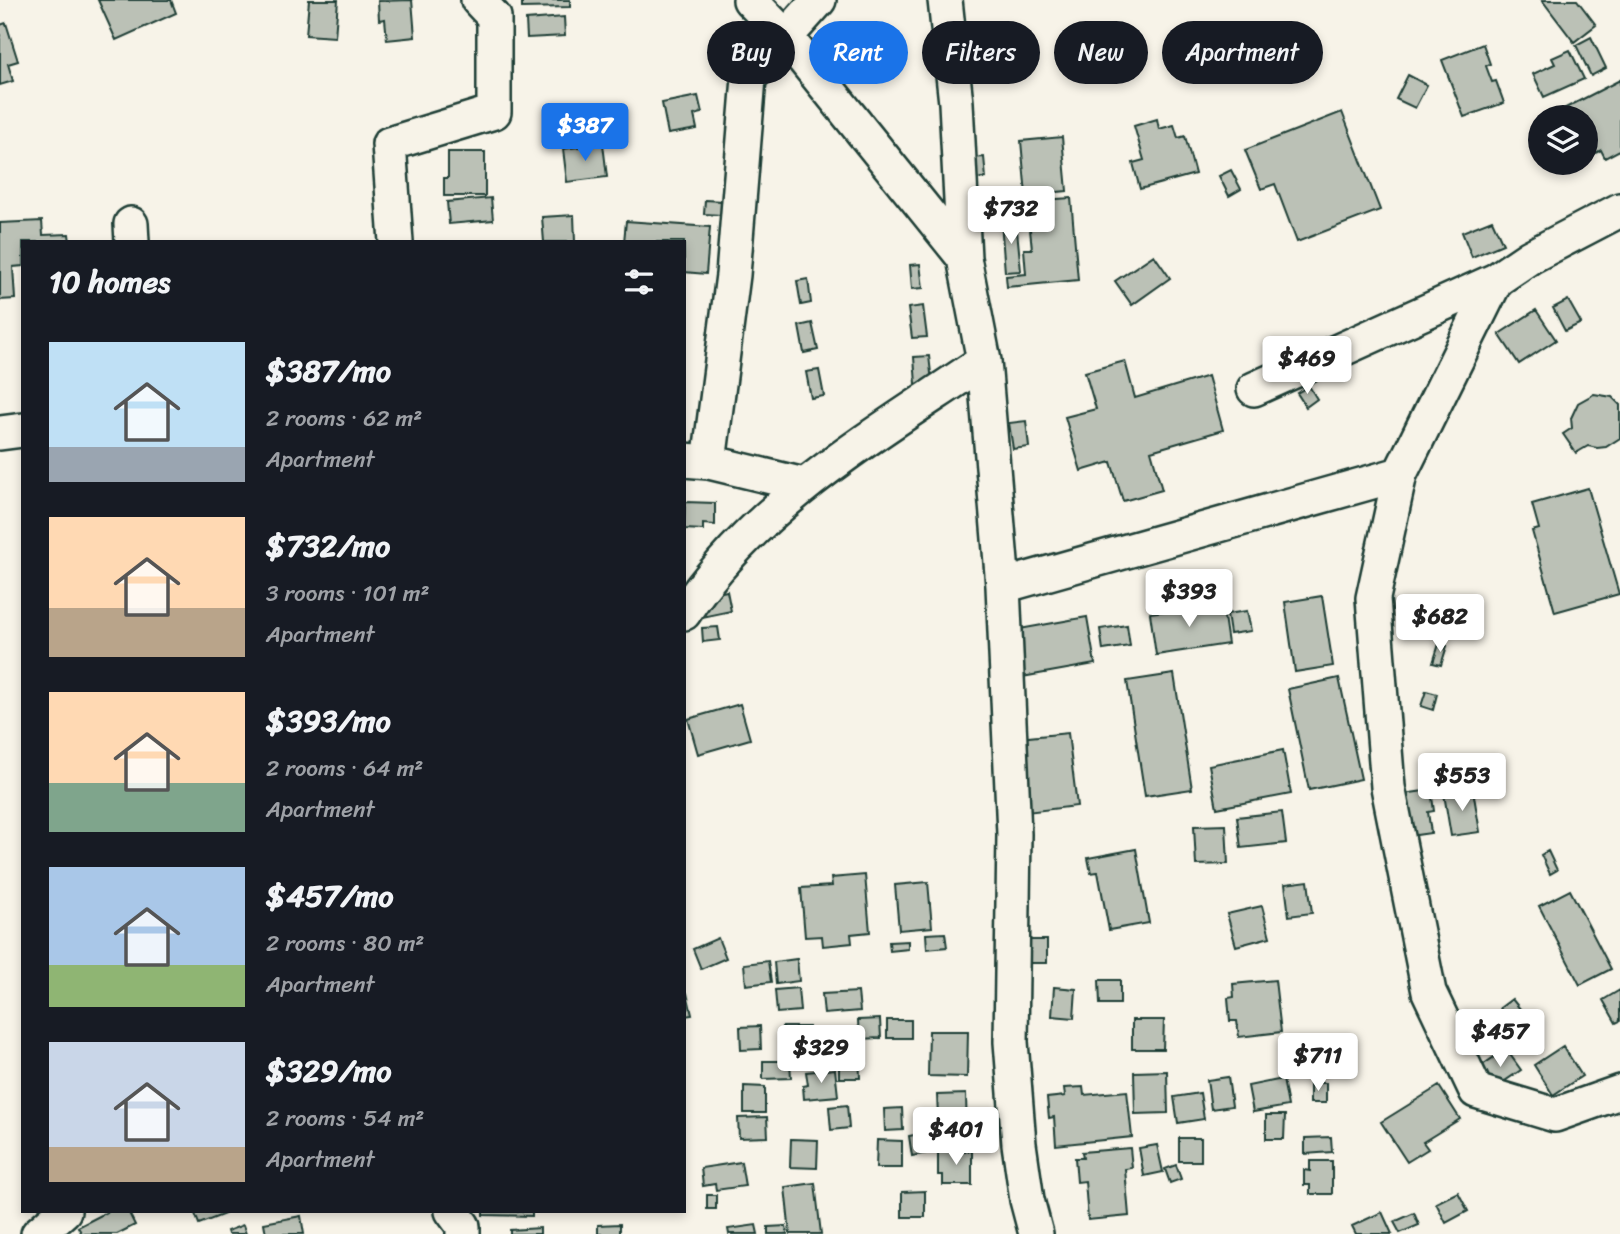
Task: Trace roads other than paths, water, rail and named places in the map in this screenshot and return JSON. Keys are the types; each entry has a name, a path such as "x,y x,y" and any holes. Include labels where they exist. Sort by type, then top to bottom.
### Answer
{"street":[{"path":"396,240 389,145 494,112 494,17 478,0"},
{"path":"750,0 770,21"},
{"path":"795,27 819,0"},
{"path":"945,0 956,103 964,258 984,361 1003,586 1014,834 1011,1042 1019,1144 1027,1200 1036,1234"},
{"path":"795,48 964,258"},
{"path":"749,84 733,275 697,461 804,485"},
{"path":"1254,389 1496,280 1530,257 1620,211"},
{"path":"1496,280 1400,474 1373,598 1388,787 1429,992 1476,1091 1555,1115 1620,1092"},
{"path":"686,610 699,590 749,534 804,485 984,361"},
{"path":"0,433 21,430"},
{"path":"1003,586 1400,474"},
{"path":"38,1234 62,1213"},
{"path":"453,1213 463,1226 463,1234"}]}
